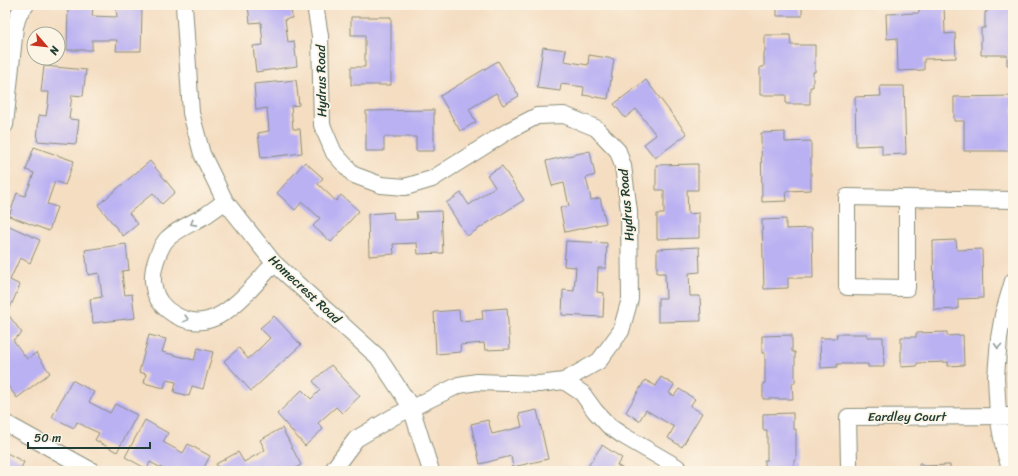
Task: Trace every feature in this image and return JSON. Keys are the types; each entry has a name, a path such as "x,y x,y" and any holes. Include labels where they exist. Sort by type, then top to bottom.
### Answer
{"street":[{"path":"5,125 15,27 19,13 26,5"},
{"name":"Homecrest Road","path":"184,5 191,113 202,154 225,201 274,263 378,357 411,407 431,471"},
{"name":"Hydrus Road","path":"315,5 320,36 322,124 334,153 354,175 380,185 405,187 432,179 510,130 537,116 564,115 596,128 618,151 623,166 629,211 630,299 621,331 599,361 564,381 539,384 477,382 459,385 411,407 356,439 332,471"},
{"path":"907,198 907,288 847,287 846,197 907,198 1013,200"},
{"path":"225,201 207,214 175,232 166,240 160,250 155,262 152,276 154,289 164,306 177,316 190,320 198,321 215,318 230,309 242,298 274,263"},
{"path":"1011,471 1004,449 1005,416 996,377 999,338 1003,315 1013,281"},
{"path":"564,381 582,393 594,411 609,426 678,467"},
{"name":"Eardley Court","path":"849,464 848,417 1005,416"},
{"path":"5,423 92,471"}],"building":[{"path":"248,5 291,5 292,18 285,19 288,42 294,41 297,66 256,72 253,46 263,45 261,22 250,23"},
{"path":"752,5 802,5 802,16 777,16 777,7 752,7"},
{"path":"919,5 944,5 945,34 955,33 956,58 924,59 924,70 898,71 897,38 887,39 886,14 919,13"},
{"path":"987,5 1013,6 1013,65 1007,65 1007,55 981,55 981,28 985,28 985,12 987,12"},
{"path":"68,8 93,8 92,16 117,17 116,8 142,9 141,51 116,51 117,40 92,40 92,50 67,50"},
{"path":"351,17 391,17 391,85 351,85 351,67 365,67 365,35 351,35"},
{"path":"765,35 790,35 791,45 815,45 815,72 813,72 813,87 810,87 810,104 786,104 786,95 760,95 760,67 764,67"},
{"path":"543,47 566,50 564,61 588,65 589,55 614,59 608,99 583,95 584,87 561,84 560,91 537,88"},
{"path":"498,61 519,96 503,105 496,93 469,109 476,122 460,131 440,96"},
{"path":"44,66 86,70 83,96 72,95 69,119 79,120 76,144 37,141 39,115 46,116 49,92 41,92"},
{"path":"296,80 299,105 291,106 293,129 300,129 302,153 261,158 258,133 269,131 267,108 256,110 254,84"},
{"path":"646,80 687,134 655,158 644,144 656,135 636,109 625,118 614,104"},
{"path":"880,86 904,86 906,154 882,155 882,145 856,146 855,97 881,96"},
{"path":"1013,96 1013,151 964,151 964,121 954,121 954,97"},
{"path":"434,110 434,151 416,151 416,137 384,137 384,151 366,151 366,111"},
{"path":"785,132 785,142 811,141 811,190 786,191 787,201 762,202 761,133"},
{"path":"34,147 74,161 65,185 55,181 47,204 57,207 49,231 9,216 17,193 25,196 34,173 26,170"},
{"path":"590,151 595,175 586,178 591,200 600,198 606,223 565,232 560,208 569,206 564,183 552,186 546,161"},
{"path":"150,161 175,192 162,204 153,193 129,213 138,224 123,236 98,205"},
{"path":"305,162 323,178 318,184 336,201 341,195 359,211 331,242 313,226 320,218 302,202 295,210 277,193"},
{"path":"698,164 698,190 687,190 688,214 699,213 699,238 657,239 657,214 664,214 664,190 656,190 656,165"},
{"path":"502,166 524,200 467,236 446,203 461,193 469,205 495,187 487,175"},
{"path":"441,211 443,253 418,254 417,243 393,244 394,254 369,256 368,214 393,212 394,220 404,220 417,219 416,212"},
{"path":"786,219 786,229 812,228 813,278 788,278 788,288 764,289 762,220"},
{"path":"5,224 40,240 30,263 20,258 10,280 20,285 10,308 5,306"},
{"path":"956,240 957,250 982,249 983,298 958,299 958,309 934,310 933,241"},
{"path":"566,241 607,243 606,268 598,268 597,292 604,293 603,317 562,315 563,290 574,291 576,267 564,266"},
{"path":"126,244 129,270 122,271 123,283 125,295 132,294 135,318 93,323 90,299 102,297 99,273 88,275 85,250"},
{"path":"699,247 700,272 689,273 690,296 700,296 701,321 658,322 658,298 666,298 665,273 657,273 657,249"},
{"path":"507,308 510,349 485,350 484,343 460,345 461,352 436,354 434,312 459,310 460,321 483,319 482,310"},
{"path":"7,313 22,333 13,340 27,359 36,353 50,373 17,398 5,382 5,376 8,373 5,369 5,314"},
{"path":"274,316 301,345 251,391 224,361 239,348 248,359 258,350 270,338 260,328"},
{"path":"947,332 947,336 963,335 964,365 948,366 948,362 917,363 917,366 901,367 901,337 916,337 916,333"},
{"path":"836,334 867,334 867,337 883,337 884,367 868,367 868,364 837,364 837,367 821,368 820,338 837,338"},
{"path":"149,335 166,339 162,352 194,360 198,348 213,352 203,389 192,386 189,396 174,392 176,382 166,380 164,388 144,383 146,374 139,372"},
{"path":"792,335 792,352 795,352 795,383 792,383 793,399 763,399 763,383 765,383 765,353 762,353 762,336"},
{"path":"331,365 360,396 342,413 336,407 318,423 323,429 305,446 277,414 302,390 311,399 320,390 313,381"},
{"path":"661,377 674,385 669,393 674,396 679,389 695,399 690,406 702,413 682,447 668,438 674,427 646,410 639,421 626,412 645,380 656,386"},
{"path":"72,380 94,392 89,402 110,413 115,404 137,415 117,452 95,440 99,433 77,422 74,428 52,417"},
{"path":"537,410 548,459 513,467 511,456 480,464 471,424 488,420 492,434 522,427 519,414"},
{"path":"793,413 793,429 796,429 796,460 794,460 794,471 764,471 764,460 767,460 767,430 763,430 763,414"},
{"path":"145,420 168,433 163,442 183,453 188,444 210,456 202,471 167,471 150,462 147,469 125,457"},
{"path":"282,428 301,465 290,471 220,471 216,464 238,452 244,462 265,450 260,440"},
{"path":"602,445 622,458 617,465 626,471 585,471"},
{"path":"5,452 24,462 20,470 22,471 5,471"},
{"path":"919,463 921,463 922,466 950,465 950,469 966,469 966,471 907,471 919,469"}]}
